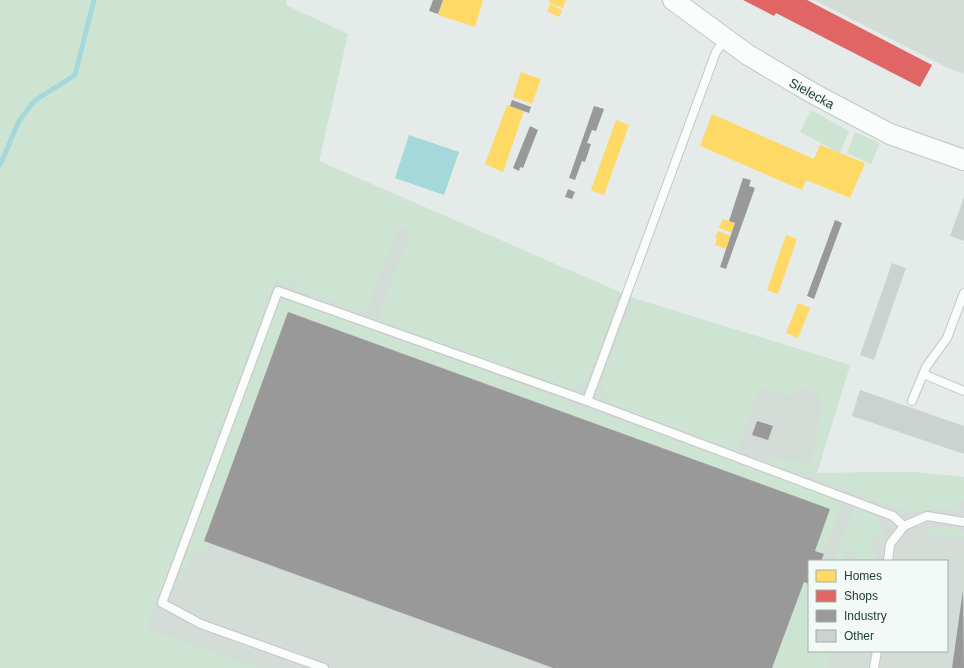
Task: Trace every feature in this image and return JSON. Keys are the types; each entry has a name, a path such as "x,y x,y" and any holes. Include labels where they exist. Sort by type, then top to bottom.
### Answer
{"street":[{"name":"Sielecka","path":"673,0 725,39 775,72 890,134 964,160"}],"lane":[{"path":"587,401 716,52 725,39"},
{"path":"324,668 202,624 162,603 278,290 587,401 893,516 904,526"},
{"path":"912,401 926,367 947,338 964,293"},
{"path":"923,374 964,391"},
{"path":"888,560 890,544 904,526 927,516 964,522"},
{"path":"874,668 876,652"}],"shaded area":[{"path":"814,0 964,0 964,74 946,67"},
{"path":"319,161 633,298 850,365 817,473 913,472 964,477 964,668 230,668 143,636"}],"green space":[{"path":"0,0 286,0 286,5 348,34 319,162 620,292 587,381 580,386 571,389 384,322 380,312 411,232 399,227 368,306 364,311 359,312 293,288 299,274 296,272 290,286 275,281 146,628 258,668 0,668"},
{"path":"811,110 849,131 840,153 800,132"},
{"path":"855,132 880,143 871,164 847,153"},
{"path":"633,298 850,365 817,473 913,472 964,477 964,500 960,500 957,511 936,508 908,512 768,461 766,454 788,461 812,463 821,408 818,394 798,386 791,396 760,387 737,450 613,405 602,392 602,380"},
{"path":"290,300 837,500 839,510 824,553 815,550 830,509 288,311 204,541 209,543 205,554 193,551 182,581 180,581 183,564 276,309 282,302"},
{"path":"858,508 870,512 879,521 883,538 872,537 871,549 878,550 876,560 859,560 846,547 843,560 834,560 852,512"},
{"path":"935,527 964,531 964,538 921,533 922,530"},
{"path":"804,582 808,584 808,652 830,652 828,668 773,668"}],"water":[{"path":"409,135 459,152 444,195 395,178"}],"building: Homes":[{"path":"443,0 483,0 475,27 438,15"},
{"path":"550,0 566,0 563,8 549,3"},
{"path":"550,4 562,10 559,17 547,11"},
{"path":"521,72 541,79 532,104 513,97"},
{"path":"507,105 524,111 503,172 485,164"},
{"path":"712,114 814,159 820,145 865,163 850,198 806,180 802,190 700,146"},
{"path":"616,120 629,125 604,195 591,190"},
{"path":"723,219 735,223 732,233 719,228"},
{"path":"718,231 731,236 726,249 715,245 717,238 715,238"},
{"path":"786,235 797,239 778,294 767,290"},
{"path":"798,303 810,308 798,338 786,333"}],"building: Shops":[{"path":"743,0 807,0 932,65 920,87 776,13 774,16"}],"building: Industry":[{"path":"433,0 443,0 438,14 429,11"},
{"path":"512,100 531,107 529,113 510,106"},
{"path":"594,106 604,109 596,131 592,130 587,143 591,144 585,162 582,161 575,180 569,178"},
{"path":"530,126 538,130 523,168 520,167 519,171 513,168"},
{"path":"743,178 751,180 749,186 755,188 726,269 720,267 735,223 729,221"},
{"path":"568,189 575,192 572,199 565,197"},
{"path":"835,220 842,223 814,299 807,296"},
{"path":"288,312 830,509 815,551 824,554 821,560 808,560 808,584 804,582 772,668 553,668 204,541"},
{"path":"757,421 773,426 768,440 752,435"},
{"path":"963,590 964,668 952,668"}],"building: Other":[{"path":"964,197 964,241 950,236"},
{"path":"892,263 906,268 874,360 860,355"},
{"path":"860,390 964,426 964,454 852,416"}],"waterway":[{"path":"0,165 19,121 34,101 75,75 94,0"}]}
